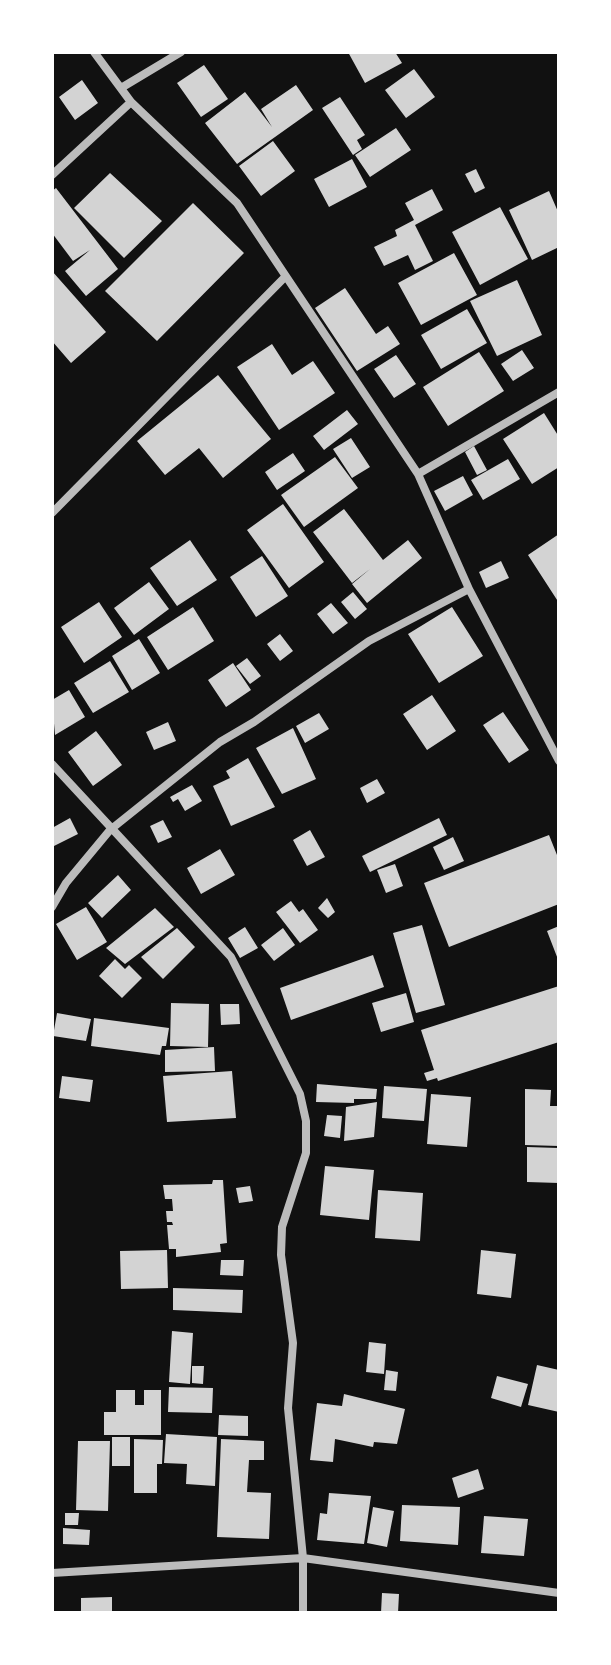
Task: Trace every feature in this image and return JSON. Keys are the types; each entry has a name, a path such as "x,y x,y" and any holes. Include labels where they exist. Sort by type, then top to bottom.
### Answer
{"street":[{"path":"94,52 131,102 237,203 284,278 418,474 469,589 559,761"},
{"path":"121,88 181,52"},
{"path":"52,175 131,102"},
{"path":"52,513 284,278"},
{"path":"418,474 559,392"},
{"path":"52,907 66,883 110,830 220,742 254,722 369,641 469,589"},
{"path":"52,764 231,957 300,1094 306,1121 306,1153 282,1227 281,1255 293,1343 288,1408 303,1558 303,1613"},
{"path":"52,1573 303,1558 559,1593"}],"building":[{"path":"348,52 395,52 402,63 365,83"},
{"path":"204,65 228,99 201,117 177,83"},
{"path":"414,69 435,97 406,118 385,90"},
{"path":"82,80 98,103 75,120 59,97"},
{"path":"296,85 313,110 237,164 205,123 245,92 272,127 261,109"},
{"path":"340,97 365,135 357,140 362,149 353,155 322,108"},
{"path":"396,128 411,150 370,177 355,155"},
{"path":"273,141 295,171 261,196 239,166"},
{"path":"352,159 367,187 329,207 314,179"},
{"path":"476,169 485,188 475,193 465,174"},
{"path":"110,173 162,221 124,258 74,208"},
{"path":"56,188 118,269 86,296 65,271 90,250 73,261 52,233 52,191"},
{"path":"432,189 443,210 415,225 433,261 415,270 408,255 384,266 374,247 397,236 395,230 414,220 405,203"},
{"path":"549,191 559,214 559,247 532,260 509,210"},
{"path":"193,203 244,253 157,341 105,291"},
{"path":"500,207 528,259 480,285 452,232"},
{"path":"454,253 477,295 421,325 398,283"},
{"path":"52,271 106,332 71,363 52,341"},
{"path":"517,280 542,335 497,356 470,301"},
{"path":"345,288 376,334 388,326 400,344 357,371 315,308"},
{"path":"467,309 487,343 441,369 421,335"},
{"path":"272,344 292,375 313,361 335,393 279,430 237,367"},
{"path":"522,350 534,368 513,381 501,364"},
{"path":"479,352 504,391 448,426 423,387"},
{"path":"396,355 416,384 394,398 374,369"},
{"path":"218,375 271,439 223,478 199,448 165,475 137,441"},
{"path":"347,410 358,424 324,450 313,436"},
{"path":"544,413 559,437 559,467 532,484 503,439"},
{"path":"351,438 370,467 352,478 333,449"},
{"path":"474,446 487,470 477,475 465,452"},
{"path":"293,453 305,471 277,490 265,472"},
{"path":"335,457 358,488 304,527 281,495"},
{"path":"508,459 520,479 483,500 471,480"},
{"path":"463,476 473,495 445,511 434,491"},
{"path":"283,504 324,562 289,588 247,530"},
{"path":"344,509 383,560 408,540 422,558 367,603 352,584 370,569 352,583 313,532"},
{"path":"559,534 559,603 528,555"},
{"path":"190,540 217,580 177,606 150,568"},
{"path":"262,556 288,596 256,617 230,577"},
{"path":"501,561 509,578 486,588 479,572"},
{"path":"149,582 169,609 134,635 114,608"},
{"path":"353,592 367,609 355,619 341,602"},
{"path":"99,602 122,637 84,663 61,627"},
{"path":"331,603 348,623 333,634 317,614"},
{"path":"193,607 214,641 168,670 147,637"},
{"path":"452,607 483,656 439,683 408,634"},
{"path":"280,634 293,651 280,661 267,644"},
{"path":"139,639 160,673 132,690 112,656"},
{"path":"247,658 261,676 250,684 236,666"},
{"path":"110,661 129,692 93,713 74,683"},
{"path":"233,663 251,690 226,707 208,680"},
{"path":"69,690 85,717 55,735 52,700"},
{"path":"432,695 456,731 427,750 403,714"},
{"path":"503,712 529,750 509,763 483,725"},
{"path":"319,713 329,729 305,743 296,726"},
{"path":"168,722 176,741 154,750 146,732"},
{"path":"293,728 316,779 282,794 256,748"},
{"path":"96,731 122,765 93,786 68,752"},
{"path":"248,758 275,807 231,826 213,786 230,778 226,771"},
{"path":"377,779 385,793 367,803 360,788"},
{"path":"192,785 202,801 185,811 178,799 173,802 170,797"},
{"path":"70,818 78,834 52,847 52,828"},
{"path":"439,818 447,835 370,872 362,856"},
{"path":"163,820 172,837 158,843 150,826"},
{"path":"310,830 325,857 307,866 293,840"},
{"path":"549,835 559,860 559,904 449,947 424,883"},
{"path":"453,837 464,861 444,870 433,847"},
{"path":"220,849 235,875 201,894 187,868"},
{"path":"395,864 403,886 386,893 377,870"},
{"path":"118,875 131,890 102,918 88,903"},
{"path":"327,898 335,912 328,918 318,908"},
{"path":"291,901 299,912 303,909 318,930 300,943 276,912"},
{"path":"86,907 107,942 77,960 56,924"},
{"path":"155,908 174,927 125,964 106,948"},
{"path":"422,925 445,1005 416,1013 393,933"},
{"path":"559,926 559,962 547,931"},
{"path":"245,927 258,948 240,958 228,938"},
{"path":"177,928 195,947 163,979 141,957"},
{"path":"283,928 295,945 274,961 261,945"},
{"path":"373,955 384,987 291,1020 280,988"},
{"path":"115,959 125,969 129,965 142,978 122,998 99,976"},
{"path":"559,986 559,1042 438,1081 437,1078 427,1081 424,1073 434,1070 421,1030"},
{"path":"406,993 414,1022 381,1032 372,1003"},
{"path":"171,1003 209,1004 208,1047 170,1046"},
{"path":"220,1004 239,1004 240,1024 221,1025"},
{"path":"57,1013 91,1019 86,1041 53,1036"},
{"path":"94,1018 169,1028 166,1046 162,1046 160,1055 91,1046"},
{"path":"214,1047 215,1071 165,1072 165,1050"},
{"path":"232,1071 236,1118 167,1122 163,1076"},
{"path":"62,1076 93,1080 90,1102 59,1098"},
{"path":"317,1084 377,1089 376,1099 354,1099 354,1103 316,1102"},
{"path":"384,1086 427,1089 424,1121 382,1118"},
{"path":"525,1089 551,1090 550,1106 559,1106 559,1146 525,1145"},
{"path":"431,1094 471,1097 467,1147 427,1144"},
{"path":"377,1102 374,1137 344,1141 346,1107"},
{"path":"327,1115 342,1116 340,1138 324,1136"},
{"path":"527,1147 559,1148 559,1183 527,1182"},
{"path":"325,1166 374,1170 369,1220 320,1215"},
{"path":"213,1180 223,1180 227,1243 220,1244 221,1252 176,1257 176,1249 169,1249 167,1225 173,1225 167,1222 166,1211 173,1211 172,1199 165,1199 163,1185 212,1184"},
{"path":"250,1186 253,1201 239,1203 236,1188"},
{"path":"378,1190 423,1193 420,1241 375,1238"},
{"path":"167,1250 168,1288 121,1289 120,1251"},
{"path":"481,1250 516,1254 511,1298 477,1294"},
{"path":"221,1260 244,1260 243,1276 220,1275"},
{"path":"173,1288 243,1290 242,1313 173,1310"},
{"path":"172,1331 193,1333 190,1384 169,1382"},
{"path":"369,1342 386,1344 384,1374 366,1372"},
{"path":"537,1365 559,1370 559,1412 528,1405"},
{"path":"192,1366 204,1366 203,1384 192,1383"},
{"path":"386,1370 398,1372 396,1391 384,1390"},
{"path":"497,1376 528,1384 521,1407 491,1398"},
{"path":"169,1387 213,1388 212,1413 168,1412"},
{"path":"116,1390 135,1390 135,1405 144,1405 144,1390 161,1390 161,1435 104,1435 104,1412 116,1412"},
{"path":"344,1394 405,1409 397,1444 374,1442 373,1447 335,1439 333,1462 310,1460 317,1403 342,1406"},
{"path":"219,1415 248,1416 248,1436 218,1435"},
{"path":"166,1434 217,1437 215,1486 186,1484 187,1464 164,1463"},
{"path":"112,1437 130,1437 130,1466 112,1466"},
{"path":"134,1439 163,1440 162,1464 157,1464 157,1493 134,1493"},
{"path":"221,1439 264,1441 264,1460 249,1460 247,1492 271,1493 269,1539 217,1537"},
{"path":"78,1441 110,1441 108,1511 76,1510"},
{"path":"478,1469 484,1489 458,1498 452,1478"},
{"path":"329,1493 371,1496 364,1544 317,1540 320,1513 327,1514"},
{"path":"402,1505 460,1507 458,1545 400,1541"},
{"path":"373,1507 394,1511 387,1547 367,1543"},
{"path":"65,1513 79,1513 78,1525 65,1525"},
{"path":"484,1516 528,1519 524,1556 481,1553"},
{"path":"63,1528 90,1530 89,1545 63,1544"},
{"path":"382,1593 399,1594 398,1613 381,1613"},
{"path":"112,1597 112,1613 81,1613 81,1598"}]}
